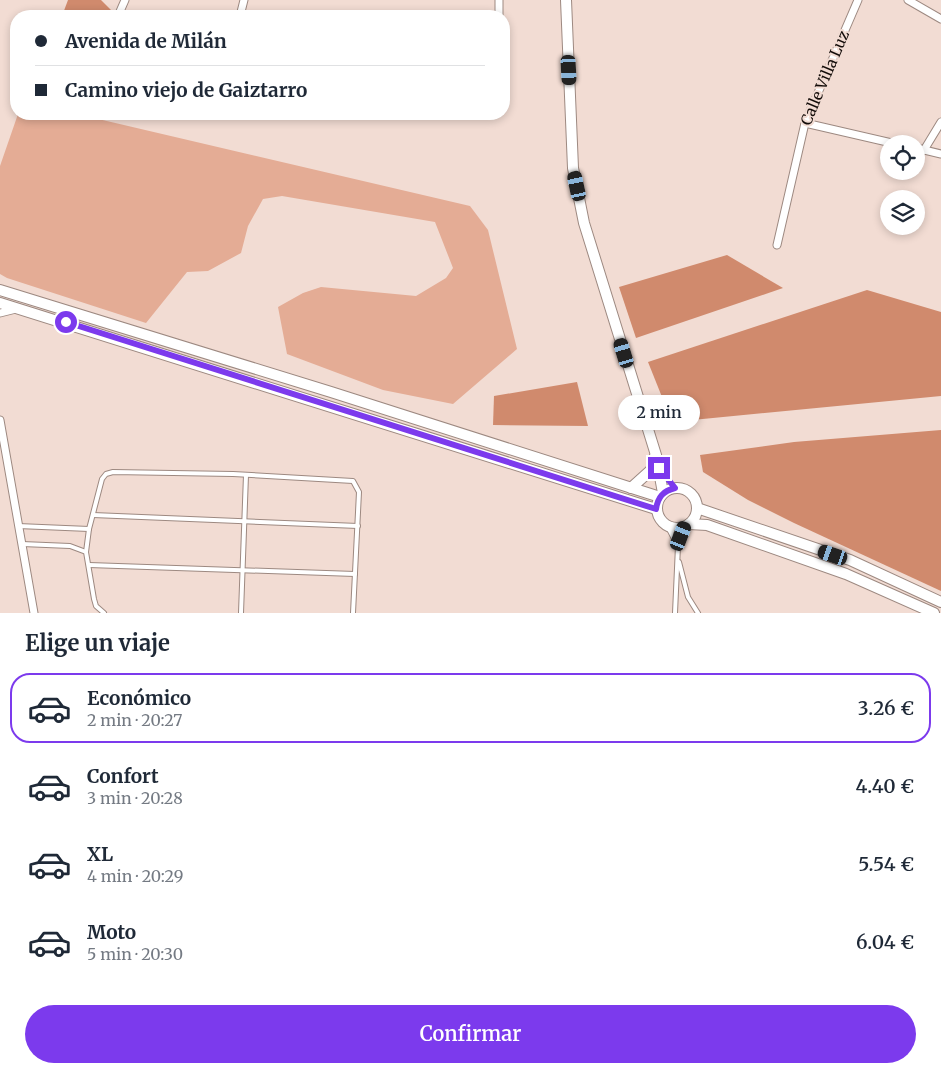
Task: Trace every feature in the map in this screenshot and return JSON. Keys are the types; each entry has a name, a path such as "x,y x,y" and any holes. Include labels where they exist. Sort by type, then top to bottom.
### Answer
{"street":[{"path":"566,0 573,168 584,223 659,468 662,495 656,509 658,516 667,525 676,528 687,525 707,525 846,574 934,613"},
{"name":"Calle Villa Luz","path":"777,245 805,123 858,0"},
{"path":"908,0 941,19"},
{"path":"925,143 941,122"},
{"path":"805,123 880,140"},
{"path":"925,150 941,154"},
{"path":"0,290 331,392 631,488 662,495 675,488"},
{"path":"0,302 656,509"},
{"path":"0,313 11,309 28,310"},
{"path":"0,420 34,613"},
{"path":"631,488 651,470 656,456"},
{"path":"659,468 675,488 687,491 693,496 697,508 694,518 687,525"},
{"path":"697,508 850,560 941,602"}],"lane":[{"path":"104,613 96,606 86,552 89,529 102,479 106,474 113,472 246,475 353,481 359,492 353,613"},
{"path":"241,613 246,475"},
{"path":"93,515 358,526"},
{"path":"667,525 678,546"},
{"path":"677,613 677,552 687,525"},
{"path":"18,526 89,529"},
{"path":"22,544 70,546 86,552"},
{"path":"677,552 688,597 698,613"},
{"path":"89,565 355,574"}],"shaded area":[{"path":"68,0 101,0 111,10 64,10"},
{"path":"16,120 103,120 470,206 488,230 517,349 453,404 383,390 287,354 278,307 303,293 321,287 416,296 446,278 453,268 435,222 282,196 263,199 248,226 241,253 208,271 187,272 146,323 7,278 0,274 0,166"},
{"path":"727,255 783,288 636,338 619,287"},
{"path":"867,290 941,312 941,396 672,422 648,362"},
{"path":"577,382 588,426 493,425 494,396"},
{"path":"941,430 941,591 748,500 703,472 700,455 794,442"}],"route":[{"path":"66,322 656,509 663,493 675,488 659,468"}]}
